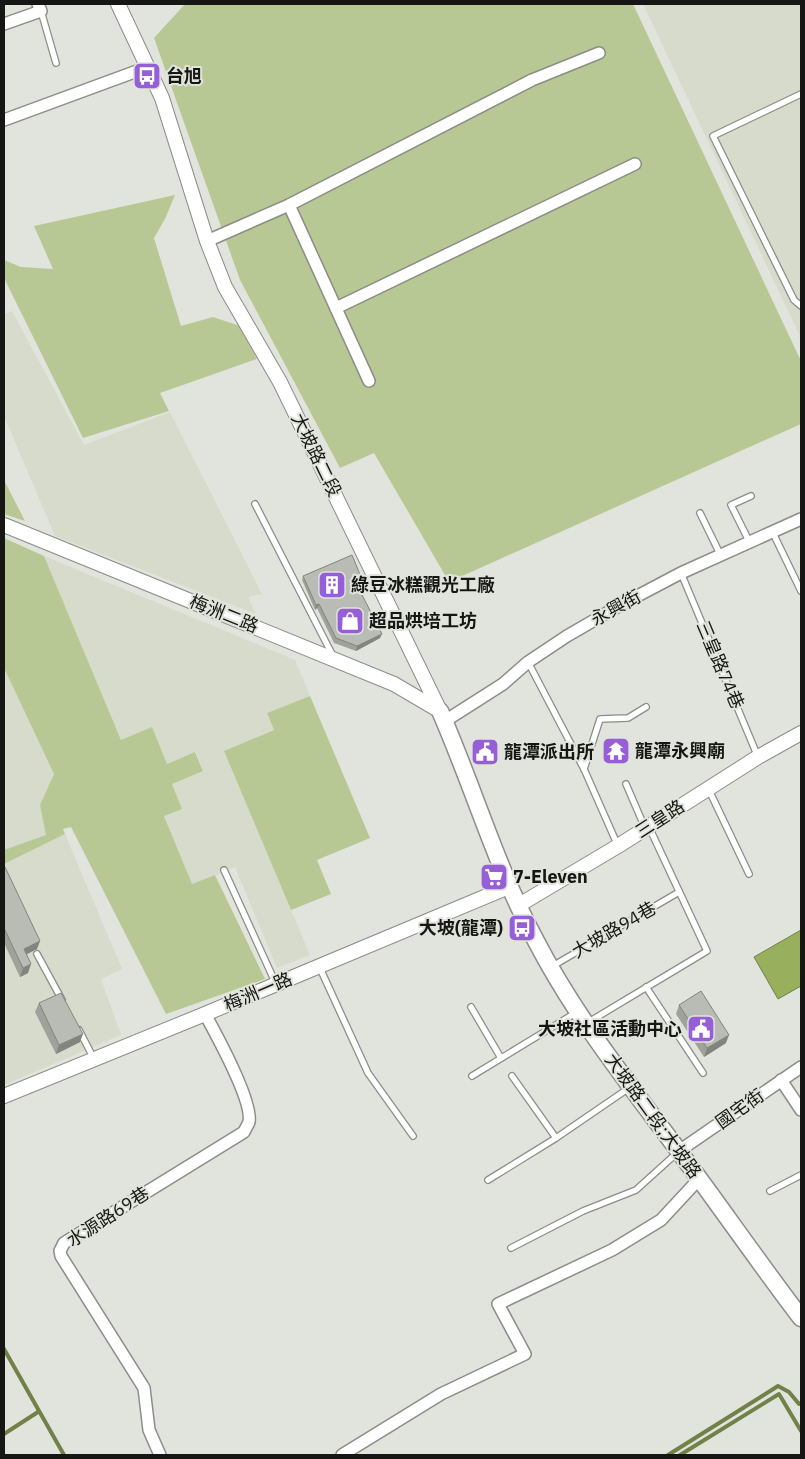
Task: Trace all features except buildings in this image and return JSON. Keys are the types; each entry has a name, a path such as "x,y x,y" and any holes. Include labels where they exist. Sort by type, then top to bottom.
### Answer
{"main road":[{"name":"大坡路二段","path":"443,716 519,905"},
{"name":"大坡路二段;大坡路","path":"519,905 550,968 582,1018 630,1087 799,1308"}],"street":[{"name":"大坡路二段","path":"118,4 162,98 207,242 225,287 280,382 443,716"},
{"path":"4,24 39,7"},
{"path":"207,242 289,205 532,80 599,53"},
{"path":"4,120 148,67"},
{"path":"336,308 635,164"},
{"path":"289,205 368,381"},
{"name":"永興街","path":"443,716 503,684 528,662 567,636 681,573 801,519"},
{"name":"梅洲二路","path":"4,525 394,684 443,716"},
{"name":"三皇路","path":"519,905 618,846 758,757 801,733"},
{"name":"梅洲一路","path":"4,1096 510,886"},
{"name":"水源路69巷","path":"160,1455 150,1430 144,1388 61,1256 60,1251 64,1243 244,1132 249,1121 248,1108 238,1080 205,1014"},
{"name":"國宅街","path":"679,1151 801,1067"},
{"path":"781,1080 801,1110"},
{"path":"342,1455 442,1394 525,1354 498,1304 612,1250 661,1220 699,1178"}],"lane":[{"path":"39,7 56,63"},
{"path":"801,94 713,136 794,300 801,306"},
{"path":"750,543 731,505 751,496"},
{"path":"255,504 334,659"},
{"path":"700,513 721,556"},
{"path":"772,533 801,591"},
{"name":"三皇路74巷","path":"681,573 758,757"},
{"path":"528,662 584,769 618,846"},
{"path":"584,769 600,719 628,718 646,707"},
{"path":"472,1076 501,1058 646,987 707,951 626,784"},
{"path":"708,788 749,874"},
{"path":"224,870 276,984"},
{"name":"大坡路94巷","path":"550,968 679,892"},
{"path":"37,954 66,1006"},
{"path":"319,966 368,1072 413,1136"},
{"path":"646,987 703,1074"},
{"path":"471,1007 501,1058"},
{"path":"75,1024 94,1059"},
{"path":"512,1076 556,1138"},
{"path":"488,1180 556,1138 630,1087"},
{"path":"511,1248 583,1211 636,1190 679,1151"},
{"path":"770,1191 801,1175"}],"shaded area":[{"path":"185,4 633,4 801,361 801,424 449,582 374,453 340,468 240,280 154,38"},
{"path":"643,4 801,4 801,338"},
{"path":"175,195 165,219 154,238 181,326 213,317 240,326 257,359 160,393 169,411 83,438 4,278 4,260 21,267 53,269 34,226"},
{"path":"12,311 84,445 170,412 262,594 248,597 256,614 55,536 4,416 4,314"},
{"path":"4,480 25,521 4,514"},
{"path":"4,538 44,556 121,740 152,727 167,764 195,752 203,771 172,784 182,809 164,816 192,884 215,875 265,979 166,1014 71,827 63,829 65,834 4,864 4,850 46,835 40,805 54,774 4,668"},
{"path":"44,556 295,660 310,696 267,713 274,730 224,751 310,955 277,968 235,867 192,885 164,816 171,784 203,771 196,752 167,764 121,740"},
{"path":"4,668 54,774 40,805 47,835 4,850"},
{"path":"310,696 370,838 317,860 331,894 291,910 224,751 274,730 267,713"},
{"path":"65,834 122,969 101,979 121,1035 4,1085 4,864"},
{"path":"801,930 801,986 778,999 754,957"}],"waterway":[{"path":"4,1349 64,1455"},
{"path":"668,1455 778,1386 789,1392 799,1404 801,1403"},
{"path":"680,1455 779,1394 801,1431"},
{"path":"4,1434 38,1412"}],"place":[{"name":"台旭","path":"147,76"},
{"name":"綠豆冰糕觀光工廠","path":"332,585"},
{"name":"超品烘培工坊","path":"350,621"},
{"name":"龍潭永興廟","path":"616,751"},
{"name":"龍潭派出所","path":"485,752"},
{"name":"7-Eleven","path":"494,877"},
{"name":"大坡(龍潭)","path":"522,928"},
{"name":"大坡社區活動中心","path":"701,1029"}]}
